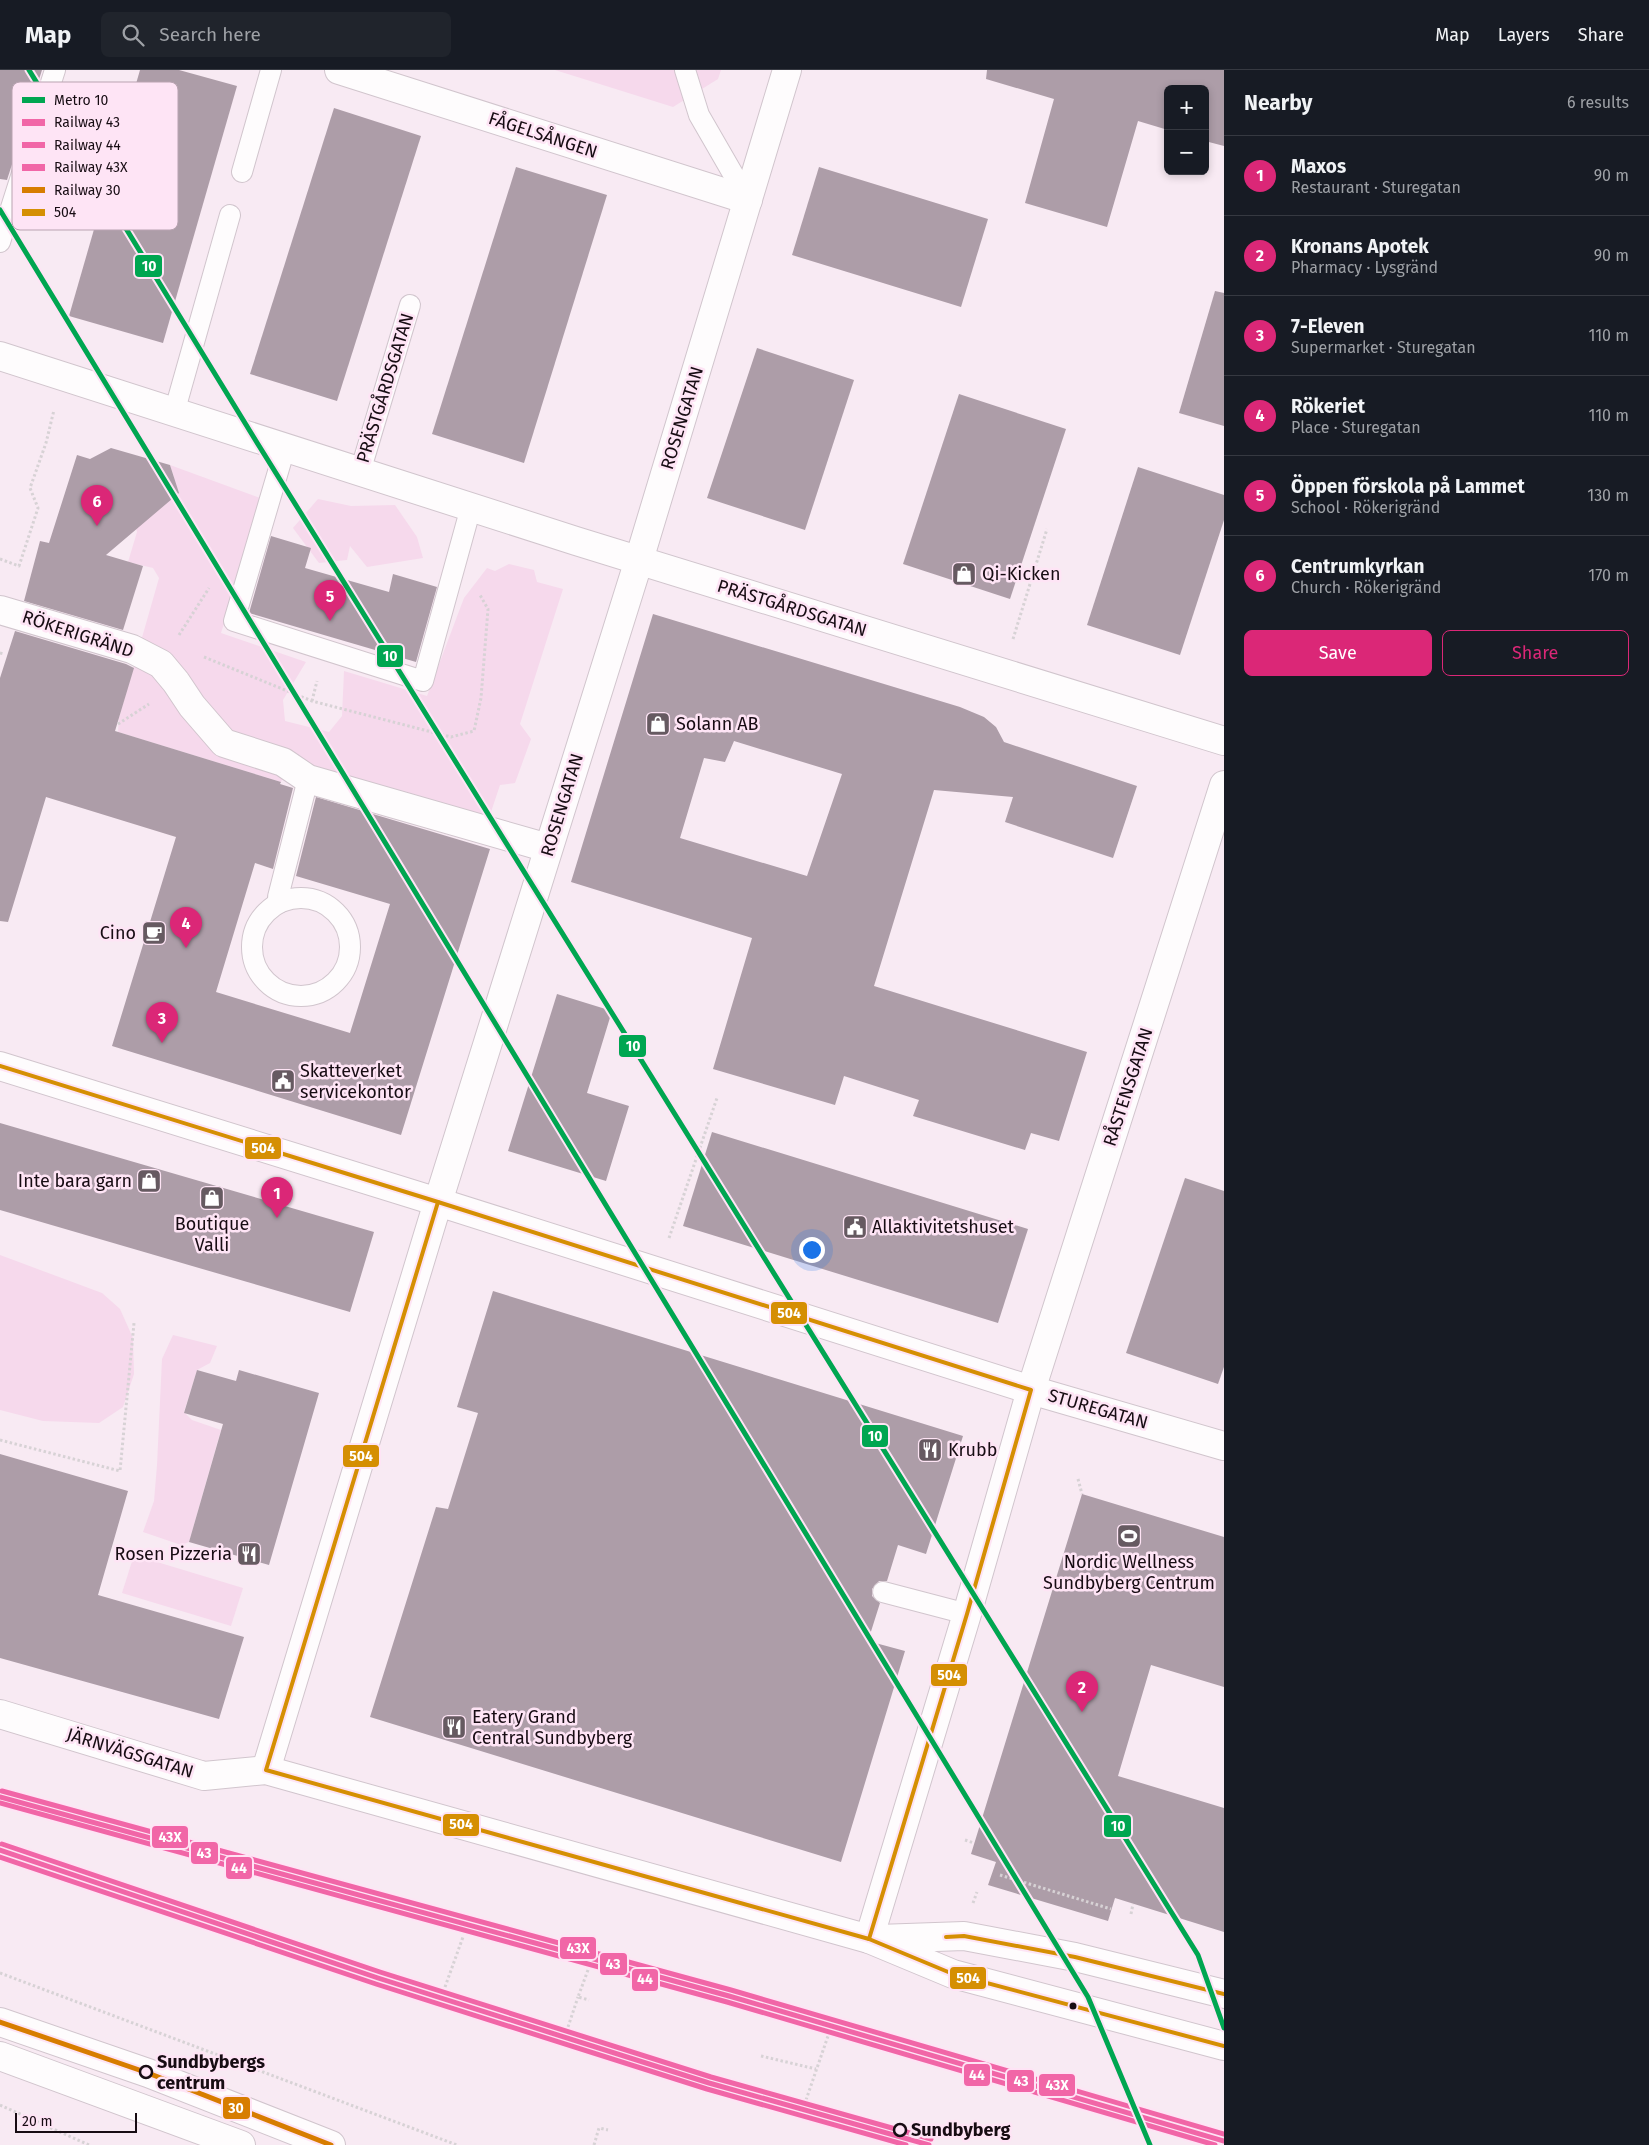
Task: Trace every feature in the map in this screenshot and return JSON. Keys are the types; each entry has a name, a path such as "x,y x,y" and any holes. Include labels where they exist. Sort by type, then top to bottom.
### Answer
{"street":[{"name":"FÅGELSÅNGEN","path":"339,70 748,200"},
{"name":"ROSENGATAN","path":"266,1770 438,1202 639,560 787,70"},
{"name":"PRÄSTGÅRDSGATAN","path":"0,356 471,508 1224,741"},
{"name":"RÖKERIGRÄND","path":"0,610 132,649 161,664 192,706 224,743 283,762 308,778 548,848"},
{"name":"RÅSTENSGATAN","path":"869,1939 967,1614 1031,1390 1224,785"},
{"name":"STUREGATAN","path":"0,1066 438,1202 1031,1390 1224,1446"},
{"name":"JÄRNVÄGSGATAN","path":"0,1714 204,1776 266,1770 869,1939 953,1974 1224,2046"},
{"name":"JÄRNVÄGSGATAN","path":"869,1939 964,1936 1075,1957 1224,1994"},
{"path":"0,2022 148,2073 331,2145"},
{"path":"0,2056 241,2145"}],"lane":[{"path":"52,82 56,70"},
{"path":"242,172 271,70"},
{"path":"685,70 699,115 748,200"},
{"path":"0,242 12,205"},
{"path":"174,413 230,215"},
{"name":"PRÄSTGÅRDSGATAN","path":"360,472 410,305"},
{"path":"285,448 234,621 325,651 423,680 471,508"},
{"path":"281,902 278,897 308,778"},
{"path":"308,898 325,903 339,914 348,929 351,942 350,959 337,981 326,990 300,996 284,993 266,982 256,968 252,952 253,934 260,920 271,908 281,902 308,898"},
{"path":"883,1592 967,1614"}],"path":[{"path":"0,559 19,566 38,508 30,488 46,443"},
{"path":"1004,673 1047,529"},
{"path":"658,1272 717,1098"},
{"path":"0,1440 120,1471 134,1323"},
{"path":"1078,1478 1082,1494"},
{"path":"965,1840 974,1843"},
{"path":"1000,1875 1111,1909"},
{"path":"1131,1914 1133,1904"},
{"path":"445,1987 463,1937"},
{"path":"568,2027 588,1970"},
{"path":"0,1973 457,2145"},
{"path":"578,1997 589,2000"},
{"path":"806,2100 828,2036"},
{"path":"761,2056 816,2069"},
{"path":"0,2105 90,2145"},
{"path":"594,2145 600,2128 608,2130"}],"shaded area":[{"path":"555,70 721,70 718,79 673,107"},
{"path":"170,465 263,499 221,633 306,662 283,700 285,721 329,732 342,716 344,671 427,696 464,598 487,568 495,571 509,564 534,570 537,582 563,589 520,724 531,739 515,783 500,785 488,821 291,759 281,782 118,732 119,718 159,578 153,568 128,562 137,532 134,521 174,477"},
{"path":"318,499 351,506 395,505 417,537 423,558 367,567 350,546 347,560 319,563 293,528"},
{"path":"0,1255 102,1293 120,1309 133,1338 134,1374 123,1407 99,1423 43,1421 0,1410"},
{"path":"173,1335 217,1346 210,1363 197,1370 184,1412 192,1420 221,1430 189,1542 181,1545 143,1532 154,1501 162,1359"},
{"path":"134,1555 243,1588 231,1626 122,1593"}],"building":[{"path":"0,70 42,70 38,82 12,82 12,164 7,180 0,179"},
{"path":"140,70 179,70 237,86 163,343 69,316 94,230 178,230 178,82 137,82"},
{"path":"987,70 1224,70 1224,146 1209,142 1209,85 1164,85 1164,129 1138,121 1107,227 1025,203 1054,99 986,79"},
{"path":"334,108 421,136 337,401 250,374"},
{"path":"516,167 607,195 524,463 432,434"},
{"path":"819,167 988,219 961,307 792,255"},
{"path":"1215,291 1224,293 1224,426 1179,413"},
{"path":"757,348 854,380 805,530 707,498"},
{"path":"959,394 1066,429 1010,599 903,564"},
{"path":"111,448 170,465 179,493 106,555 143,566 123,630 24,601 40,541 49,543 77,455 90,459"},
{"path":"1138,467 1224,495 1224,520 1180,655 1087,625"},
{"path":"271,536 311,548 305,568 389,592 393,574 437,587 416,662 249,613"},
{"path":"653,614 960,707 984,717 996,727 1004,742 1137,786 1113,858 1005,822 1013,797 934,790 874,986 1087,1052 1059,1141 1031,1133 1025,1150 913,1116 919,1100 844,1076 835,1105 713,1069 752,938 571,882","holes":["734,741 842,774 807,876 680,838 704,758 725,762"]},
{"path":"15,631 134,668 115,731 281,782 280,784 293,788 273,869 255,863 216,992 350,1033 390,904 296,876 316,797 490,849 401,1135 112,1046 176,837 46,797 8,922 0,921 0,678"},
{"path":"557,994 612,1011 587,1093 629,1106 606,1181 508,1151"},
{"path":"0,1123 374,1232 350,1312 0,1210"},
{"name":"Allaktivitetshuset","path":"712,1132 1028,1229 998,1323 683,1226"},
{"path":"1185,1178 1224,1191 1224,1367 1218,1384 1126,1353"},
{"path":"493,1291 963,1436 926,1554 898,1545 887,1581 879,1581 872,1589 872,1596 880,1603 868,1641 905,1651 841,1862 370,1717 436,1507 448,1509 478,1413 457,1407"},
{"path":"197,1370 236,1381 239,1370 319,1393 269,1565 189,1542 223,1424 184,1413"},
{"path":"0,1454 128,1491 98,1595 244,1637 219,1719 0,1658"},
{"path":"1082,1494 1224,1537 1224,1687 1151,1665 1118,1776 1224,1808 1224,1932 1115,1898 1108,1921 988,1885 996,1862 971,1854"}],"metro line":[{"name":"10","path":"29,70 36,82"},
{"name":"10","path":"0,210 12,230"},
{"name":"10","path":"12,230 1088,1997 1150,2145"},
{"name":"10","path":"127,230 256,441 1198,1955 1224,2028"}],"rail line":[{"name":"43X","path":"2,1791 731,1990 1224,2134"},
{"name":"43","path":"0,1797 729,1996 1224,2141"},
{"name":"44","path":"0,1803 727,2002 1215,2145"},
{"name":"43X","path":"2,1844 380,1972 711,2077 931,2139"},
{"name":"43","path":"0,1850 378,1978 709,2083 929,2145"},
{"name":"44","path":"0,1857 376,1984 707,2089 906,2145"},
{"name":"30","path":"0,2022 148,2073 331,2145"}],"transit line":[{"name":"504","path":"0,1066 438,1202 1031,1390 967,1614 869,1939"},
{"name":"504","path":"438,1202 266,1770 869,1939 953,1974 1224,2046"},
{"name":"504","path":"946,1937 964,1936 1075,1957 1224,1994"}],"place":[{"name":"Centrumkyrkan","path":"97,526"},
{"name":"Qi-Kicken","path":"964,574"},
{"name":"Öppen förskola på Lammet","path":"330,621"},
{"name":"Solann AB","path":"658,724"},
{"name":"Cino","path":"154,933"},
{"name":"Rökeriet","path":"186,948"},
{"name":"7-Eleven","path":"162,1043"},
{"name":"Skatteverket servicekontor","path":"283,1081"},
{"name":"Inte bara garn","path":"149,1181"},
{"name":"Boutique Valli","path":"212,1198"},
{"name":"Maxos","path":"277,1218"},
{"name":"Allaktivitetshuset","path":"855,1227"},
{"name":"Krubb","path":"930,1450"},
{"name":"Nordic Wellness Sundbyberg Centrum","path":"1129,1536"},
{"name":"Rosen Pizzeria","path":"249,1554"},
{"name":"Kronans Apotek","path":"1082,1712"},
{"name":"Eatery Grand Central Sundbyberg","path":"454,1727"},
{"name":"Sundbybergs centrum","path":"146,2072"},
{"name":"Sundbyberg","path":"900,2130"}]}
